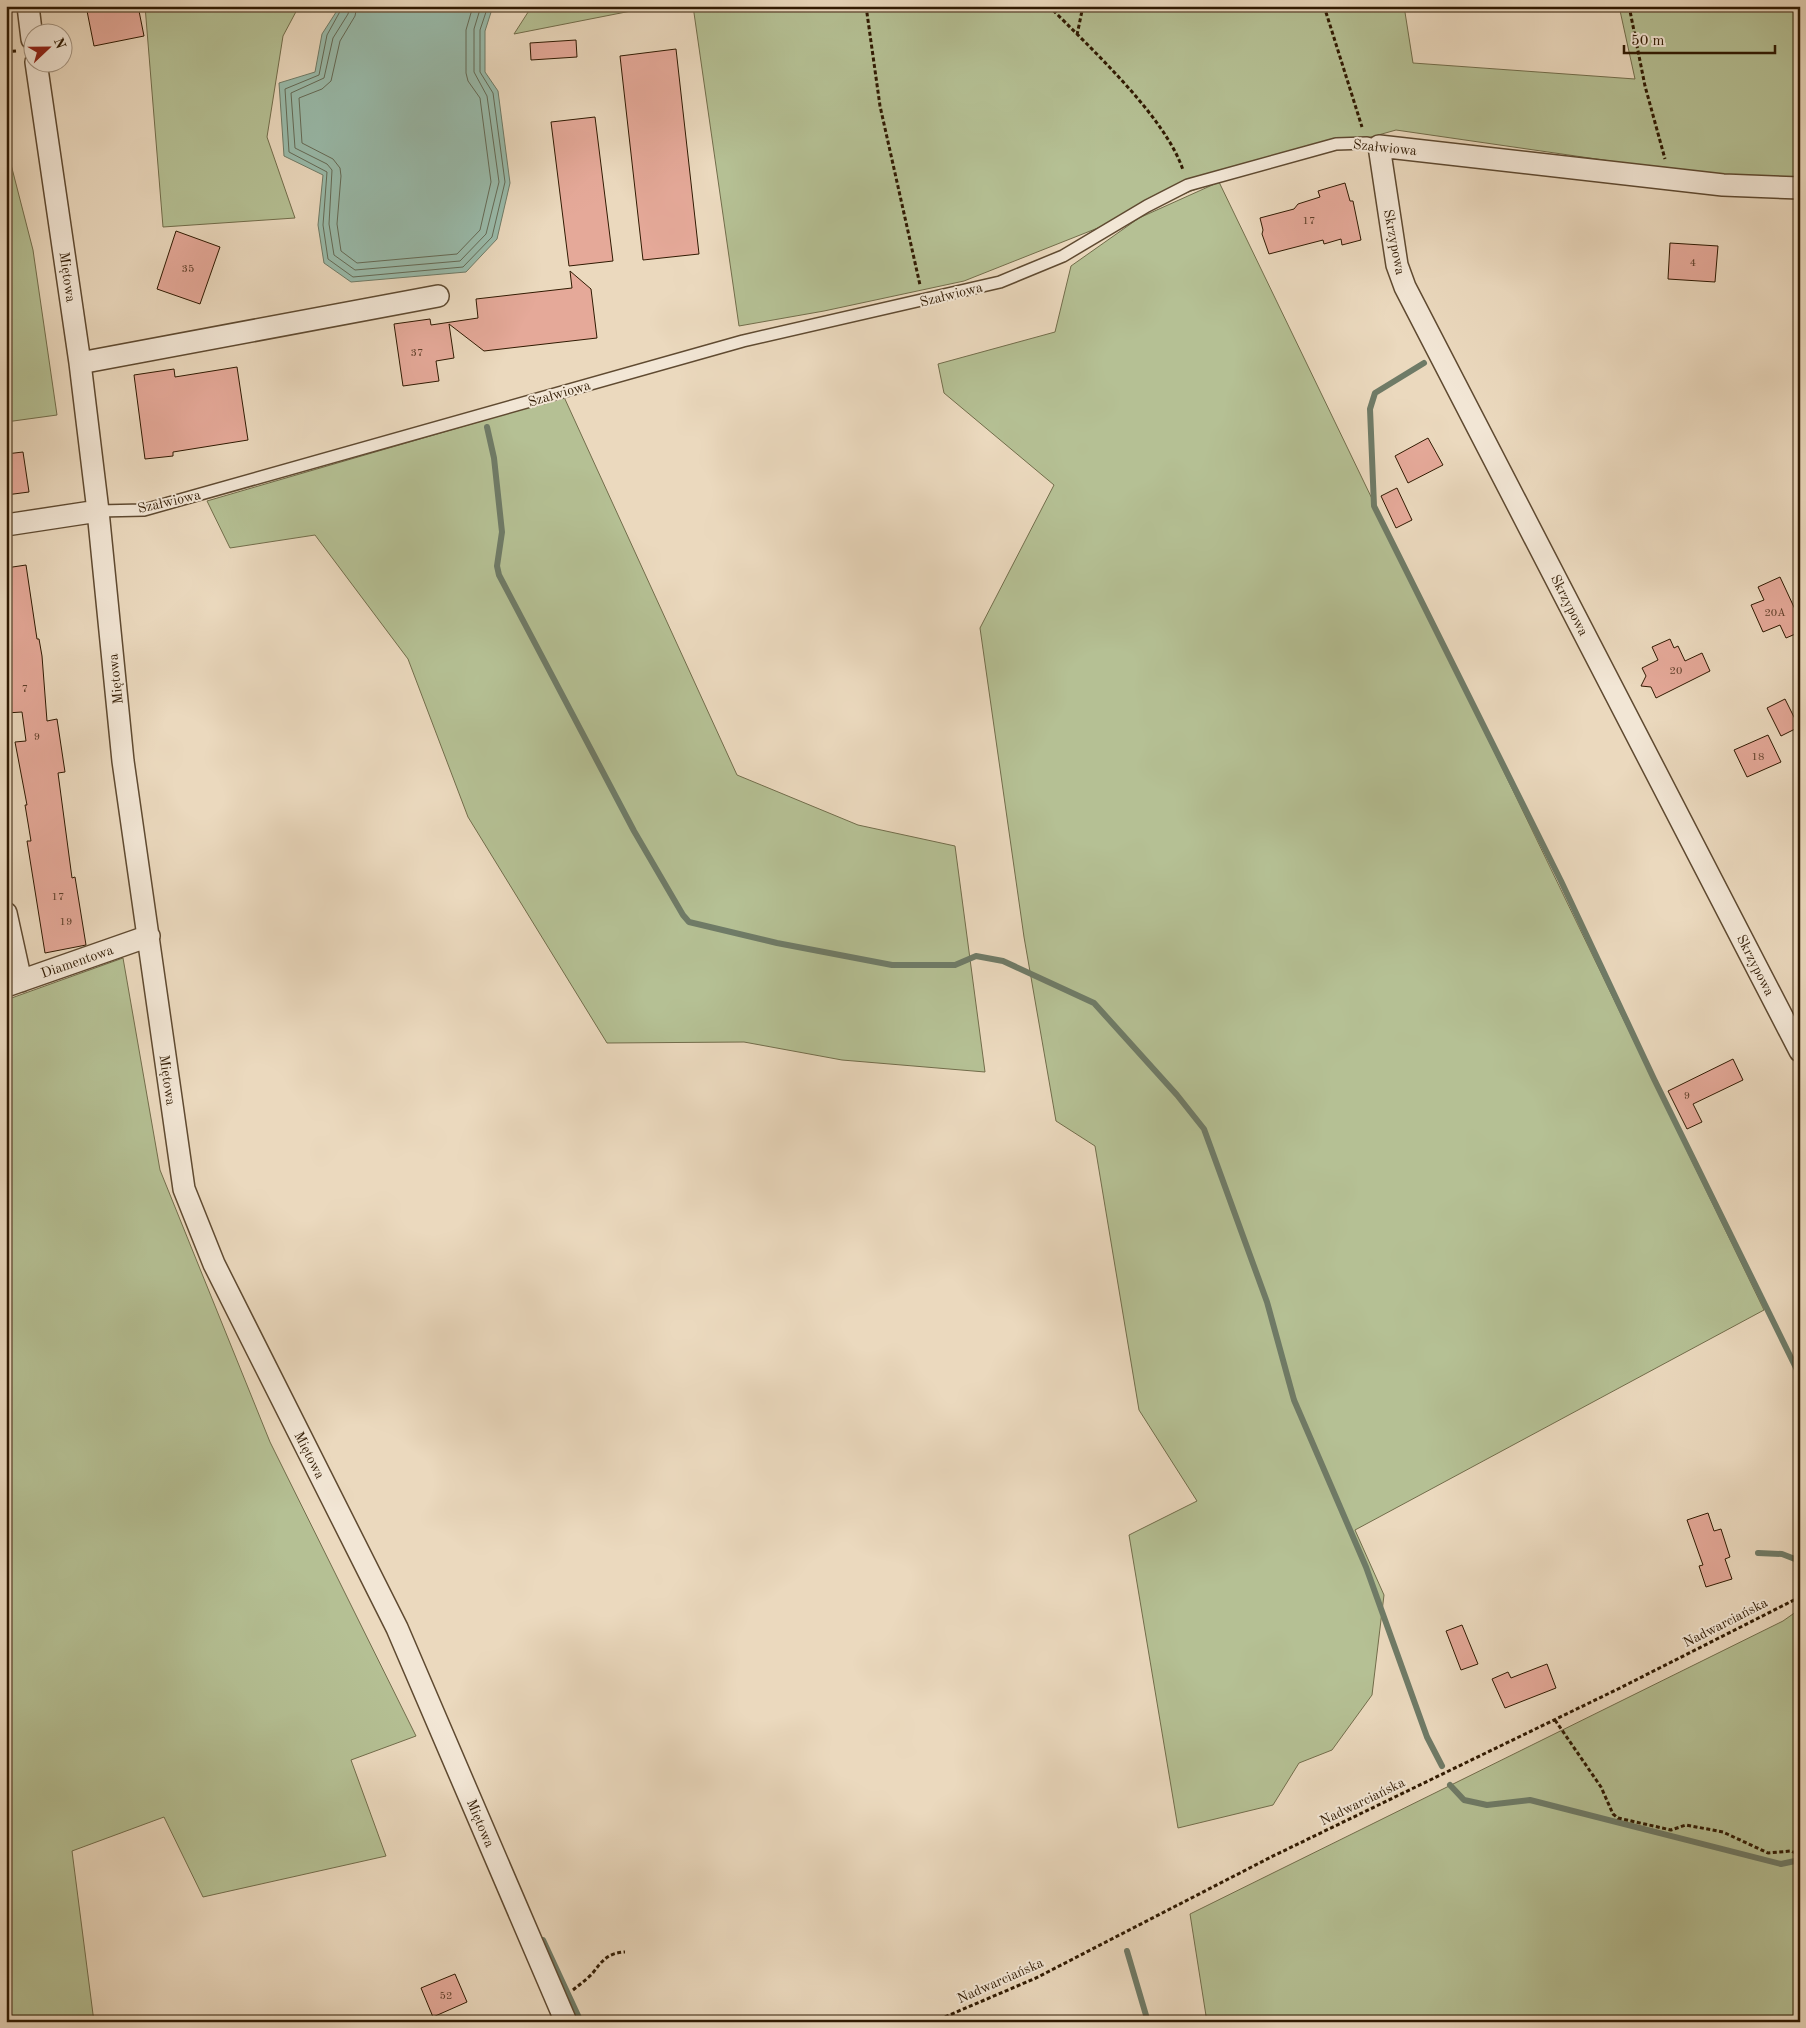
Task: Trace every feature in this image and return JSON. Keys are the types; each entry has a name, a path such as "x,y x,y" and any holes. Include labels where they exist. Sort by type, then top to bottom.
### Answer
{"street":[{"path":"28,6 30,22"},
{"name":"Miętowa","path":"37,72 80,363 98,511 123,761 179,1164 191,1210 214,1264 397,1628 566,2022"},
{"name":"Szałwiowa","path":"1373,145 1723,185 1800,188"},
{"name":"Skrzypowa","path":"1373,145 1397,265 1405,288 1800,1051"},
{"path":"80,363 438,296"},
{"path":"6,525 98,511"},
{"path":"6,913 13,984"},
{"name":"Diamentowa","path":"13,984 148,936"}],"lane":[{"name":"Szałwiowa","path":"98,511 144,510 743,341 924,301 1000,282 1063,256 1146,206 1188,185 1336,144 1373,145"}],"path":[{"path":"866,6 880,106 924,301"},
{"path":"1049,6 1119,78 1158,126 1180,160 1188,185"},
{"path":"1077,34 1083,6"},
{"path":"1324,6 1373,145"},
{"path":"1628,6 1645,86 1670,178"},
{"name":"Nadwarciańska","path":"933,2022 1044,1973 1271,1858 1800,1597"},
{"path":"1554,1720 1601,1786 1613,1814 1618,1818 1671,1830 1686,1825 1723,1832 1768,1853 1791,1851 1800,1855"},
{"path":"570,1992 591,1975 602,1960 610,1955 625,1952"}],"shaded area":[{"path":"145,6 299,6 283,36 267,137 295,218 163,227"},
{"path":"532,6 626,6 631,11 514,34"},
{"path":"693,6 1404,6 1413,63 1635,79 1619,6 1800,6 1800,177 1700,174 1396,130 1219,180 964,281 824,311 739,326"},
{"path":"6,145 33,250 57,415 6,422"},
{"path":"1219,182 1764,1310 1355,1530 1384,1595 1372,1695 1332,1750 1299,1763 1273,1805 1178,1828 1129,1535 1197,1501 1139,1410 1095,1146 1056,1121 1024,937 980,628 1054,485 944,393 938,364 1055,332 1071,266 1139,218"},
{"path":"564,397 737,775 858,825 955,846 985,1072 842,1060 744,1042 607,1043 468,817 408,659 315,535 230,548 207,501"},
{"path":"123,958 160,1170 270,1442 416,1736 351,1760 386,1856 203,1897 164,1817 72,1851 94,2022 6,2022 6,1000"},
{"path":"1800,1609 1800,2022 1207,2022 1190,1914 1783,1621"}],"water":[{"path":"340,6 493,6 485,31 485,72 498,91 510,183 497,239 466,272 351,282 324,263 318,225 323,175 284,156 279,83 315,72 322,34"}],"building":[{"path":"86,6 138,6 144,36 94,46"},
{"path":"576,40 577,57 531,60 530,43"},
{"path":"676,49 699,254 643,260 620,56"},
{"path":"595,117 613,261 569,266 551,122"},
{"path":"1345,183 1350,201 1353,201 1361,240 1342,245 1341,239 1324,244 1323,240 1269,254 1262,234 1260,218 1294,209 1298,204 1320,197 1318,191"},
{"path":"176,231 220,247 200,304 157,289"},
{"path":"1670,243 1718,246 1715,282 1668,279"},
{"path":"570,271 591,289 597,338 484,351 449,324 454,358 436,361 439,381 403,386 394,324 430,319 431,325 478,318 476,299 572,288"},
{"path":"237,367 248,440 173,452 173,456 145,459 134,375 174,369 175,377"},
{"path":"1428,438 1443,465 1408,483 1395,456"},
{"path":"23,452 29,492 6,495 6,454"},
{"path":"1397,488 1412,520 1396,528 1381,496"},
{"path":"26,565 37,639 39,639 42,656 47,721 57,719 65,772 58,773 72,878 75,877 86,945 45,953 27,841 31,841 25,805 27,805 15,742 26,741 22,712 6,713 6,568"},
{"path":"1780,577 1800,620 1800,632 1786,638 1780,625 1763,632 1751,605 1764,600 1758,587"},
{"path":"1670,639 1674,648 1678,646 1685,661 1702,653 1710,671 1656,698 1651,687 1641,686 1646,676 1642,668 1658,660 1652,647"},
{"path":"1785,699 1799,727 1781,736 1767,708"},
{"path":"1768,735 1781,762 1747,777 1734,750"},
{"path":"1733,1059 1743,1080 1693,1104 1702,1122 1687,1129 1668,1091"},
{"path":"1708,1513 1714,1531 1721,1529 1730,1557 1725,1559 1732,1579 1706,1587 1699,1566 1703,1565 1687,1520"},
{"path":"1462,1625 1478,1664 1461,1670 1446,1631"},
{"path":"1547,1664 1556,1688 1505,1708 1492,1679 1508,1672 1511,1678"},
{"path":"455,1974 467,2002 433,2017 421,1988"}],"waterway":[{"path":"1424,363 1375,393 1370,409 1374,506 1561,881 1654,1079 1800,1376"},
{"path":"487,427 494,458 502,532 497,566 499,575 634,831 683,915 689,922 777,943 892,965 955,965 976,956 1003,961 1094,1003 1177,1095 1204,1129 1267,1302 1294,1400 1366,1567 1427,1737 1442,1766"},
{"path":"1758,1553 1782,1554 1800,1561"},
{"path":"1450,1785 1464,1800 1487,1805 1530,1800 1781,1864 1795,1861 1800,1863"},
{"path":"543,1940 581,2022"},
{"path":"1127,1951 1148,2022"}]}
